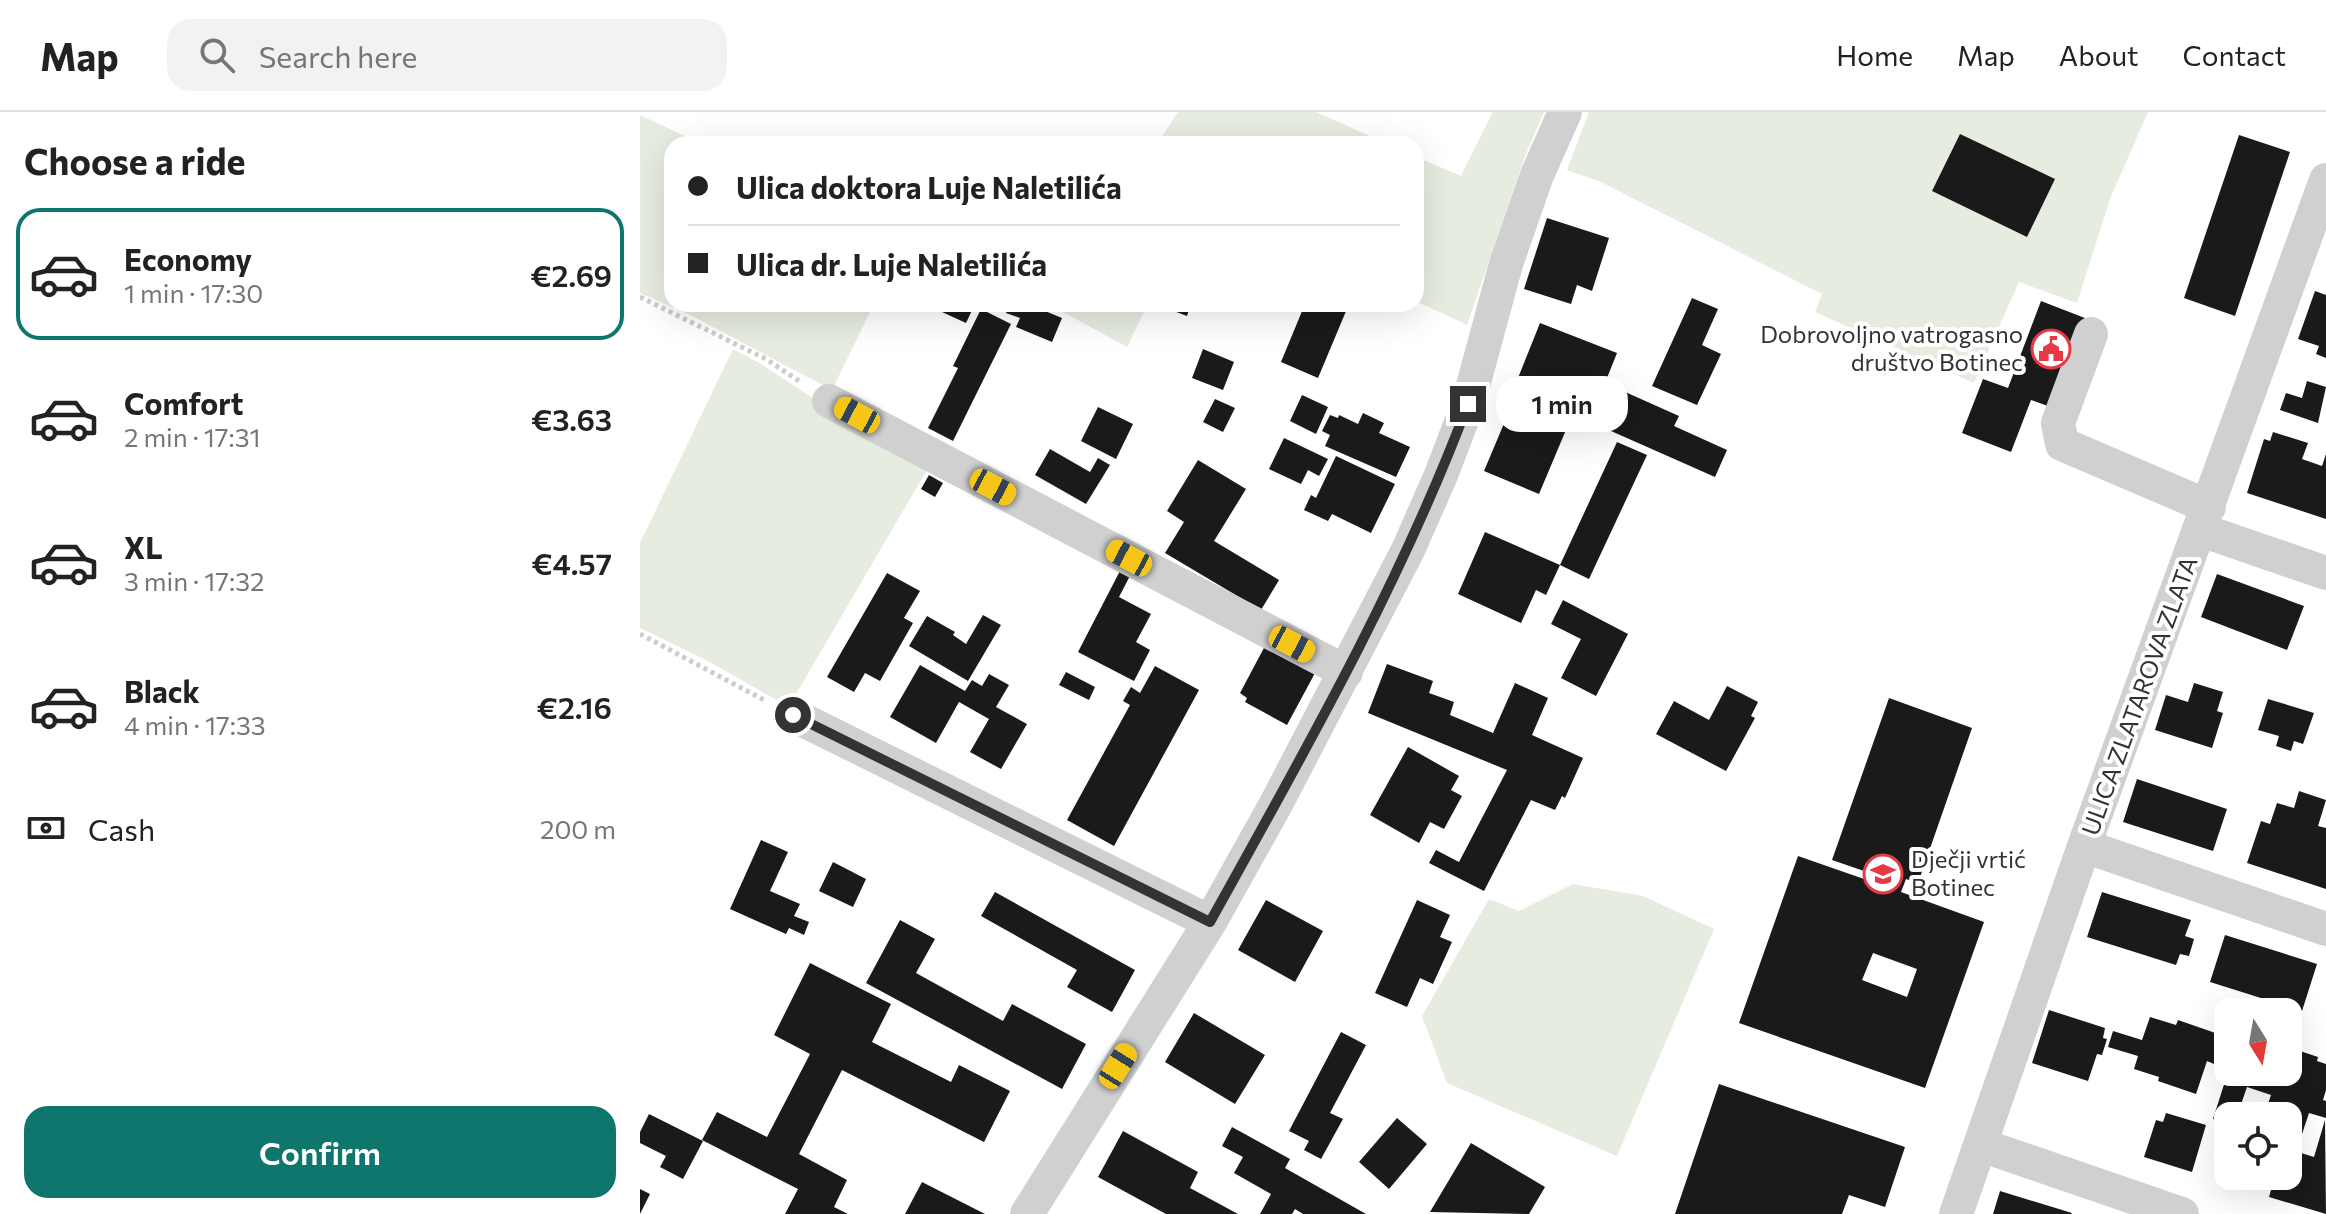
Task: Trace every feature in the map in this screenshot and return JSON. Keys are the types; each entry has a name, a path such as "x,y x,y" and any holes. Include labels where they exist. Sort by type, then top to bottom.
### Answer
{"street":[{"path":"1027,1214 1210,922 1346,672 1408,550 1468,404 1506,264 1537,175 1565,112"},
{"name":"ULICA ZLATAROVA ZLATA","path":"1956,1214 2084,846 2205,518 2314,253 2326,180"},
{"path":"2091,334 2058,423 2062,444 2205,518 2326,573"},
{"path":"829,401 1346,672"},
{"path":"793,715 1210,922"},
{"path":"2084,846 2326,929"},
{"path":"1981,1145 2182,1214"}],"path":[{"path":"640,297 664,309"},
{"path":"670,312 766,359 829,401"},
{"path":"640,634 793,715"}],"shaded area":[{"path":"1178,112 1316,112 1370,136 1162,136"},
{"path":"1493,112 1544,112 1525,156 1467,325 1424,305 1424,160 1461,176"},
{"path":"1589,112 2148,112 2110,199 2077,303 2019,282 1974,383 1815,312 1822,294 1601,182 1567,170"},
{"path":"640,115 685,136 664,136 664,304 640,293"},
{"path":"683,312 870,312 832,390"},
{"path":"1063,312 1144,312 1127,347"},
{"path":"733,349 822,404 931,463 796,694 811,702 803,707 782,703 706,660 640,628 640,543"},
{"path":"1573,884 1643,896 1714,929 1617,1156 1447,1083 1422,1016 1489,899 1519,911"}],"building":[{"path":"1960,134 2055,179 2027,237 1932,191"},
{"path":"2239,135 2290,152 2235,316 2184,298"},
{"path":"1547,218 1609,238 1592,291 1577,285 1571,304 1524,289"},
{"path":"2315,291 2326,295 2326,358 2316,354 2319,346 2298,339"},
{"path":"1692,298 1718,309 1702,345 1721,354 1697,405 1652,386"},
{"name":"Dobrovoljno vatrogasno društvo Botinec","path":"2041,301 2090,320 2056,409 2031,400 2011,452 1962,433 1983,379 2008,388"},
{"path":"942,312 971,312 966,323"},
{"path":"980,312 987,312 1011,324 953,441 928,428 958,368 953,366"},
{"path":"1047,312 1062,318 1052,342 1016,327 1020,318 1006,313"},
{"path":"1302,312 1346,312 1318,378 1281,362"},
{"path":"1540,323 1617,353 1605,383 1679,416 1674,426 1727,450 1715,477 1514,388"},
{"path":"1203,349 1234,362 1223,390 1192,378"},
{"path":"2307,381 2326,387 2318,423 2280,410 2286,393 2302,398"},
{"path":"1302,395 1328,407 1316,434 1290,421"},
{"path":"1516,395 1571,418 1539,494 1484,471"},
{"path":"1215,399 1235,408 1223,432 1203,422"},
{"path":"1098,407 1133,424 1116,459 1081,441"},
{"path":"1363,413 1384,423 1379,433 1410,447 1396,477 1325,446 1330,435 1322,431 1330,415 1338,418 1339,415 1358,424"},
{"path":"2273,432 2308,443 2302,459 2322,466 2326,454 2326,519 2247,493 2264,439 2270,441"},
{"path":"1284,438 1328,459 1319,476 1308,470 1301,484 1269,469"},
{"path":"1617,442 1647,455 1589,579 1560,565"},
{"path":"1050,449 1090,472 1098,458 1110,465 1086,504 1035,475"},
{"path":"1336,456 1395,484 1371,533 1332,514 1328,521 1304,510 1311,495 1316,498"},
{"path":"1198,460 1246,489 1214,541 1279,580 1261,610 1165,553 1184,522 1167,511"},
{"path":"929,475 943,483 935,497 921,489"},
{"path":"1485,532 1560,565 1546,595 1536,590 1521,623 1458,594"},
{"path":"1122,567 1132,572 1119,597 1151,614 1136,642 1150,650 1134,681 1078,652"},
{"path":"887,573 920,591 904,618 913,623 880,681 865,673 854,692 827,677"},
{"path":"2217,574 2304,606 2287,650 2201,617"},
{"path":"1563,600 1628,634 1596,696 1561,678 1581,639 1551,624"},
{"path":"983,615 1001,625 968,681 909,646 927,616 955,632 953,635 966,644"},
{"path":"1265,646 1315,673 1287,725 1245,702 1247,698 1240,693"},
{"path":"1387,664 1433,681 1429,693 1454,702 1450,715 1493,733 1515,683 1548,698 1532,735 1583,758 1565,798 1562,796 1555,810 1531,800 1484,891 1429,863 1436,850 1459,862 1507,770 1368,713"},
{"path":"920,665 965,691 972,680 982,686 989,674 1009,685 996,707 1027,724 1001,769 970,752 989,719 959,702 936,743 890,717"},
{"path":"1155,666 1199,690 1114,846 1067,820 1130,705 1123,701 1131,687 1140,693"},
{"path":"1066,672 1095,687 1089,700 1059,685"},
{"path":"2194,683 2223,692 2217,711 2223,713 2212,748 2155,730 2166,695 2188,702"},
{"path":"1727,686 1758,702 1751,716 1755,718 1726,771 1656,734 1674,701 1709,720"},
{"path":"1889,698 1972,728 1918,883 1906,879 1901,892 1984,922 1925,1088 1739,1023 1798,856 1887,887 1893,881 1832,860","holes":["1873,953 1917,969 1907,997 1862,980"]},
{"path":"2268,699 2314,713 2303,744 2294,741 2291,751 2276,746 2279,736 2258,730"},
{"path":"1408,747 1459,776 1451,790 1462,796 1444,829 1430,822 1419,843 1370,815"},
{"path":"2137,779 2227,809 2213,851 2123,822"},
{"path":"2299,791 2326,800 2318,826 2326,828 2326,889 2247,863 2261,821 2270,824 2277,803 2294,808"},
{"path":"761,840 788,852 770,891 800,904 794,916 809,922 804,935 789,928 786,934 730,909"},
{"path":"833,862 866,879 853,907 819,891"},
{"path":"995,892 1135,970 1112,1012 1067,987 1077,970 981,916"},
{"path":"2102,892 2191,920 2185,936 2194,939 2189,956 2180,954 2176,965 2087,937"},
{"path":"1266,900 1323,931 1295,982 1238,950"},
{"path":"1417,900 1450,915 1440,937 1452,942 1433,984 1420,978 1407,1007 1375,993"},
{"path":"900,920 935,939 916,973 1003,1021 1012,1004 1086,1044 1062,1089 866,983"},
{"path":"2225,935 2317,964 2302,1011 2302,998 2261,998 2210,982"},
{"path":"810,963 891,1004 872,1042 951,1082 959,1065 1010,1091 984,1142 842,1070 799,1154 847,1180 834,1207 848,1214 785,1214 798,1189 702,1140 717,1112 767,1137 810,1054 774,1035"},
{"path":"2049,1010 2105,1028 2103,1038 2107,1039 2102,1055 2097,1054 2088,1081 2032,1063"},
{"path":"1194,1013 1265,1055 1235,1104 1165,1062"},
{"path":"2150,1017 2176,1025 2178,1020 2214,1033 2214,1064 2207,1061 2196,1094 2134,1069 2138,1056 2108,1047 2113,1031 2142,1040"},
{"path":"1341,1032 1366,1045 1330,1113 1343,1119 1321,1159 1304,1150 1309,1141 1289,1131"},
{"path":"2302,1052 2318,1057 2317,1061 2326,1064 2323,1100 2326,1101 2326,1118 2309,1113 2302,1134 2302,1102 2269,1102 2271,1095 2247,1087 2242,1102 2218,1102 2224,1086 2302,1086"},
{"path":"1719,1084 1905,1147 1885,1207 1849,1195 1842,1214 1675,1214"},
{"path":"2166,1113 2206,1125 2192,1172 2144,1157 2156,1120 2163,1122"},
{"path":"649,1114 703,1141 683,1179 660,1167 666,1156 640,1143 640,1132"},
{"path":"1397,1118 1427,1144 1389,1189 1359,1162"},
{"path":"2325,1120 2326,1214 2269,1197 2271,1190 2302,1190 2302,1153 2314,1157"},
{"path":"1232,1127 1290,1159 1285,1168 1366,1214 1303,1214 1295,1209 1292,1214 1260,1214 1271,1194 1234,1173 1243,1157 1222,1146"},
{"path":"1123,1131 1198,1172 1190,1188 1238,1214 1166,1214 1098,1177"},
{"path":"1471,1143 1545,1187 1529,1214 1430,1212"},
{"path":"922,1182 985,1214 905,1214"},
{"path":"640,1189 650,1194 640,1214"},
{"path":"2000,1191 2072,1213 1993,1214"}],"place":[{"name":"Dobrovoljno vatrogasno društvo Botinec","path":"2051,349"},
{"name":"Dječji vrtić Botinec","path":"1883,874"}],"route":[{"path":"793,715 1210,922 1290,778 1408,550 1468,404"}]}
